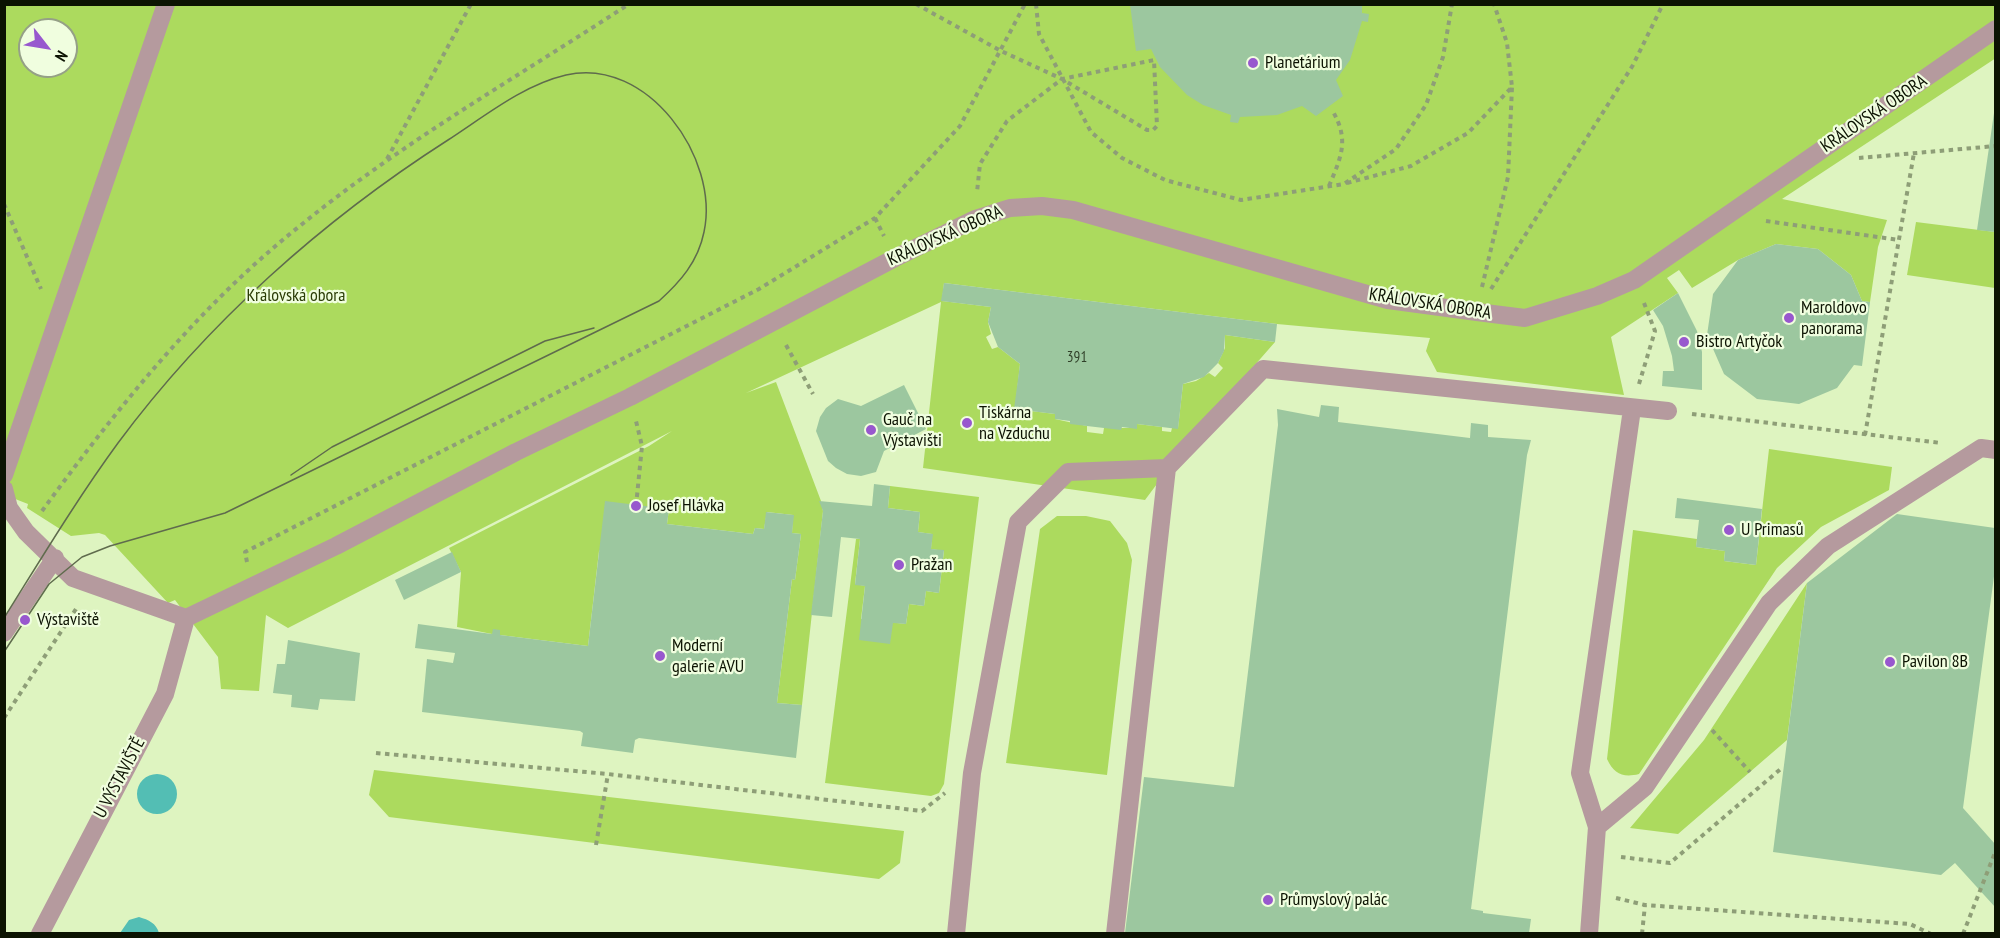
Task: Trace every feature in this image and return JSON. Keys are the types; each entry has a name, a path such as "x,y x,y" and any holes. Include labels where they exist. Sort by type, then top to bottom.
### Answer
{"street":[{"path":"4,475 166,4"},
{"name":"KRÁLOVSKÁ OBORA","path":"186,618 253,587 630,397 975,219 1010,207 1042,206 1073,210 1388,300 1525,318 1597,296 1634,280 1995,29"},
{"path":"1115,933 1167,468 1263,369 1668,411"},
{"path":"1589,933 1598,827 1580,773 1632,409"},
{"path":"1598,827 1645,787 1769,603 1828,546 1988,449"},
{"path":"956,933 972,772 1018,522 1068,472 1167,468"},
{"path":"4,489 9,508 26,532 73,578 186,618"},
{"path":"4,633 55,558"},
{"name":"U VÝSTAVIŠTĚ","path":"40,933 165,694 186,618"}],"path":[{"path":"386,161 471,4"},
{"path":"26,532 94,439 206,310 300,225 386,161 629,4"},
{"path":"916,4 1001,51 1062,79 1147,130 1153,130 1157,126 1154,60 1062,79 1007,120 980,164 975,219"},
{"path":"253,587 245,552 759,289 875,218 960,126 1025,4"},
{"path":"1036,4 1039,34 1091,132 1122,158 1165,180 1241,200 1344,184 1411,166 1468,133 1512,87"},
{"path":"1344,184 1396,149 1426,105 1443,57 1452,4"},
{"path":"1477,312 1508,177 1512,87 1507,43 1494,4"},
{"path":"1477,312 1633,64 1663,4"},
{"path":"1329,186 1344,151 1340,122 1332,110"},
{"path":"1847,159 1995,146"},
{"path":"1865,435 1914,153"},
{"path":"4,204 43,292 54,330"},
{"path":"1726,215 1899,240"},
{"path":"1632,409 1655,331 1648,314"},
{"path":"776,320 813,394"},
{"path":"630,397 642,446 636,506"},
{"path":"1668,411 1988,449"},
{"path":"4,718 93,584"},
{"path":"43,616 65,626"},
{"path":"1696,712 1750,772"},
{"path":"376,753 608,774 922,811 972,772"},
{"path":"1595,855 1670,863 1784,767"},
{"path":"597,845 608,774"},
{"path":"1963,933 1995,850"},
{"path":"1642,933 1645,904 1910,924 1931,933"}],"green space":[{"name":"Královská obora","path":"1995,4 1996,58 1782,199 1887,220 1878,247 1870,302 1862,301 1851,275 1818,249 1776,244 1738,260 1692,288 1679,270 1667,278 1678,293 1611,337 1624,395 1437,372 1426,351 1430,338 1277,324 944,283 942,301 991,307 988,322 991,334 986,337 992,349 998,347 1020,364 1015,409 1022,410 1021,414 1030,415 1031,411 1055,414 1055,419 1087,426 1087,432 1103,434 1104,428 1137,428 1137,424 1162,427 1162,431 1171,432 1172,428 1178,428 1183,384 1196,381 1209,373 1215,377 1223,368 1218,363 1225,348 1225,335 1275,342 1192,437 1145,500 923,468 941,302 746,393 776,382 823,511 802,705 777,703 792,579 795,580 801,534 792,533 793,515 767,512 764,529 755,528 753,534 667,524 669,509 599,551 588,646 500,635 500,630 492,634 457,627 461,572 449,548 649,446 672,431 288,628 266,615 259,691 221,689 218,657 175,600 168,603 105,535 99,533 71,536 27,508 28,504 5,495 4,5"},
{"path":"1916,222 1995,232 1995,288 1907,275"},
{"path":"1769,449 1892,467 1889,490 1821,527 1777,568 1639,774 1620,774 1607,759 1633,530 1697,539 1696,547 1725,551 1724,561 1756,565"},
{"path":"890,486 979,497 944,784 939,793 931,796 825,783 856,539 860,539 855,584 865,586 861,619 906,624 909,604 924,606 926,591 939,593 944,551 931,549 932,534 918,532 920,512 888,508"},
{"path":"1057,516 1086,516 1110,521 1127,543 1132,560 1107,775 1006,763 1040,529"},
{"path":"1807,583 1787,740 1678,834 1630,828 1704,740"},
{"path":"374,770 904,831 900,863 879,879 389,817 369,795"}],"water":[{"path":"157,774 171,780 177,794 171,808 157,814 143,808 137,794 143,780"},
{"path":"139,917 152,922 159,933 120,933 129,920"}],"building":[{"name":"Planetárium","path":"1130,4 1362,4 1362,13 1369,14 1368,22 1362,21 1350,60 1336,80 1343,96 1316,116 1302,106 1277,115 1240,117 1238,123 1230,122 1231,115 1203,105 1187,95 1160,67 1151,49 1136,51"},
{"path":"1995,113 1995,232 1977,230"},
{"name":"Maroldovo panorama","path":"1776,244 1818,249 1851,275 1862,301 1870,302 1862,366 1854,365 1837,388 1799,404 1757,399 1724,374 1707,335 1713,294 1738,260"},
{"path":"944,283 1277,324 1275,342 1225,335 1224,351 1218,363 1204,377 1183,384 1178,429 1137,424 1137,429 1122,427 1121,430 1070,424 1070,421 1055,419 1055,414 1014,409 1020,364 998,347 988,322 991,307 941,301"},
{"name":"Bistro Artyčok","path":"1678,293 1697,331 1702,352 1702,390 1662,386 1663,371 1674,371 1663,326 1653,310"},
{"name":"Gauč na Výstavišti","path":"904,385 926,429 884,451 876,472 861,476 847,474 828,461 816,431 820,417 826,408 838,399 861,406"},
{"name":"Průmyslový palác","path":"1321,405 1339,407 1338,422 1470,438 1471,423 1488,425 1488,437 1531,440 1527,455 1471,909 1483,911 1483,913 1531,919 1529,933 1125,933 1144,777 1234,787 1278,425 1277,409 1319,417"},
{"path":"874,484 890,486 888,508 920,512 918,532 933,534 931,549 944,550 939,593 926,591 924,606 909,604 906,624 893,623 890,644 859,640 865,586 855,585 860,539 841,537 832,617 811,615 823,511 819,501 872,506"},
{"name":"U Primasů","path":"1677,498 1762,509 1756,565 1724,561 1725,551 1696,547 1699,520 1675,518"},
{"path":"605,501 669,509 667,524 753,534 755,528 764,529 766,512 794,515 792,533 801,534 795,580 792,579 777,703 802,705 796,758 639,738 635,740 633,753 581,746 583,733 580,731 422,712 427,659 453,663 455,653 415,648 418,624 492,634 493,629 500,630 500,635 588,646"},
{"name":"Pavilon 8B","path":"1897,514 1995,528 1995,569 1963,808 1995,844 1995,907 1955,863 1941,875 1773,852 1807,583"},
{"path":"452,552 461,572 404,600 395,580"},
{"path":"288,640 360,653 355,701 320,699 318,710 291,707 292,695 273,693 277,664 285,664"}],"tram line":[{"path":"4,618 88,486 153,399 229,315 312,239 356,204 505,102 535,86 566,75 596,73 624,81 649,97 671,119 689,145 701,174 706,203 704,232 693,262 681,279 659,301 225,513 110,546 82,557 49,584 4,652"},
{"path":"291,475 332,447 545,341 594,328"}],"place":[{"name":"Planetárium","path":"1253,63"},
{"name":"Maroldovo panorama","path":"1789,318"},
{"name":"Bistro Artyčok","path":"1684,342"},
{"name":"Tiskárna na Vzduchu","path":"967,423"},
{"name":"Gauč na Výstavišti","path":"871,430"},
{"name":"Josef Hlávka","path":"636,506"},
{"name":"U Primasů","path":"1729,530"},
{"name":"Pražan","path":"899,565"},
{"name":"Výstaviště","path":"25,620"},
{"name":"Moderní galerie AVU","path":"660,656"},
{"name":"Pavilon 8B","path":"1890,662"},
{"name":"Průmyslový palác","path":"1268,900"}]}
